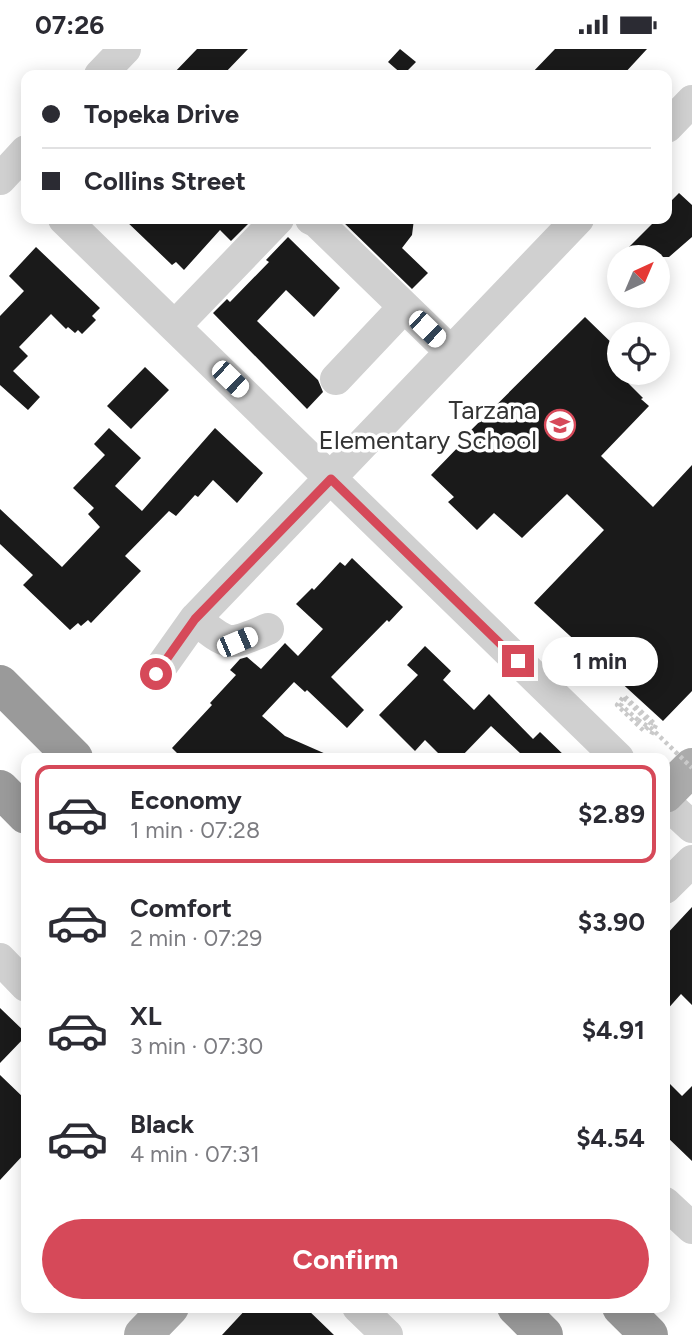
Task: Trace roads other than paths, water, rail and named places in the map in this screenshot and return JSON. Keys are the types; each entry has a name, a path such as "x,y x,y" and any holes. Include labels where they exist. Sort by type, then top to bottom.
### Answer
{"highway":[{"path":"0,684 69,753"},
{"path":"0,789 21,810"},
{"path":"522,1313 544,1335"},
{"path":"627,1313 649,1335"}],"main road":[{"path":"670,789 692,767"}],"street":[{"path":"105,70 125,49"},
{"path":"672,122 692,101"},
{"path":"69,224 613,753"},
{"path":"175,326 273,224"},
{"path":"319,224 450,351"},
{"path":"156,674 195,619 573,224"},
{"path":"336,379 404,307"},
{"path":"195,619 229,643 268,629"},
{"path":"670,807 692,827"},
{"path":"670,883 692,861"},
{"path":"0,959 21,981"},
{"path":"670,1208 692,1229"},
{"path":"364,1313 387,1335"}],"place":[{"name":"Tarzana Elementary School","path":"560,425"}]}
